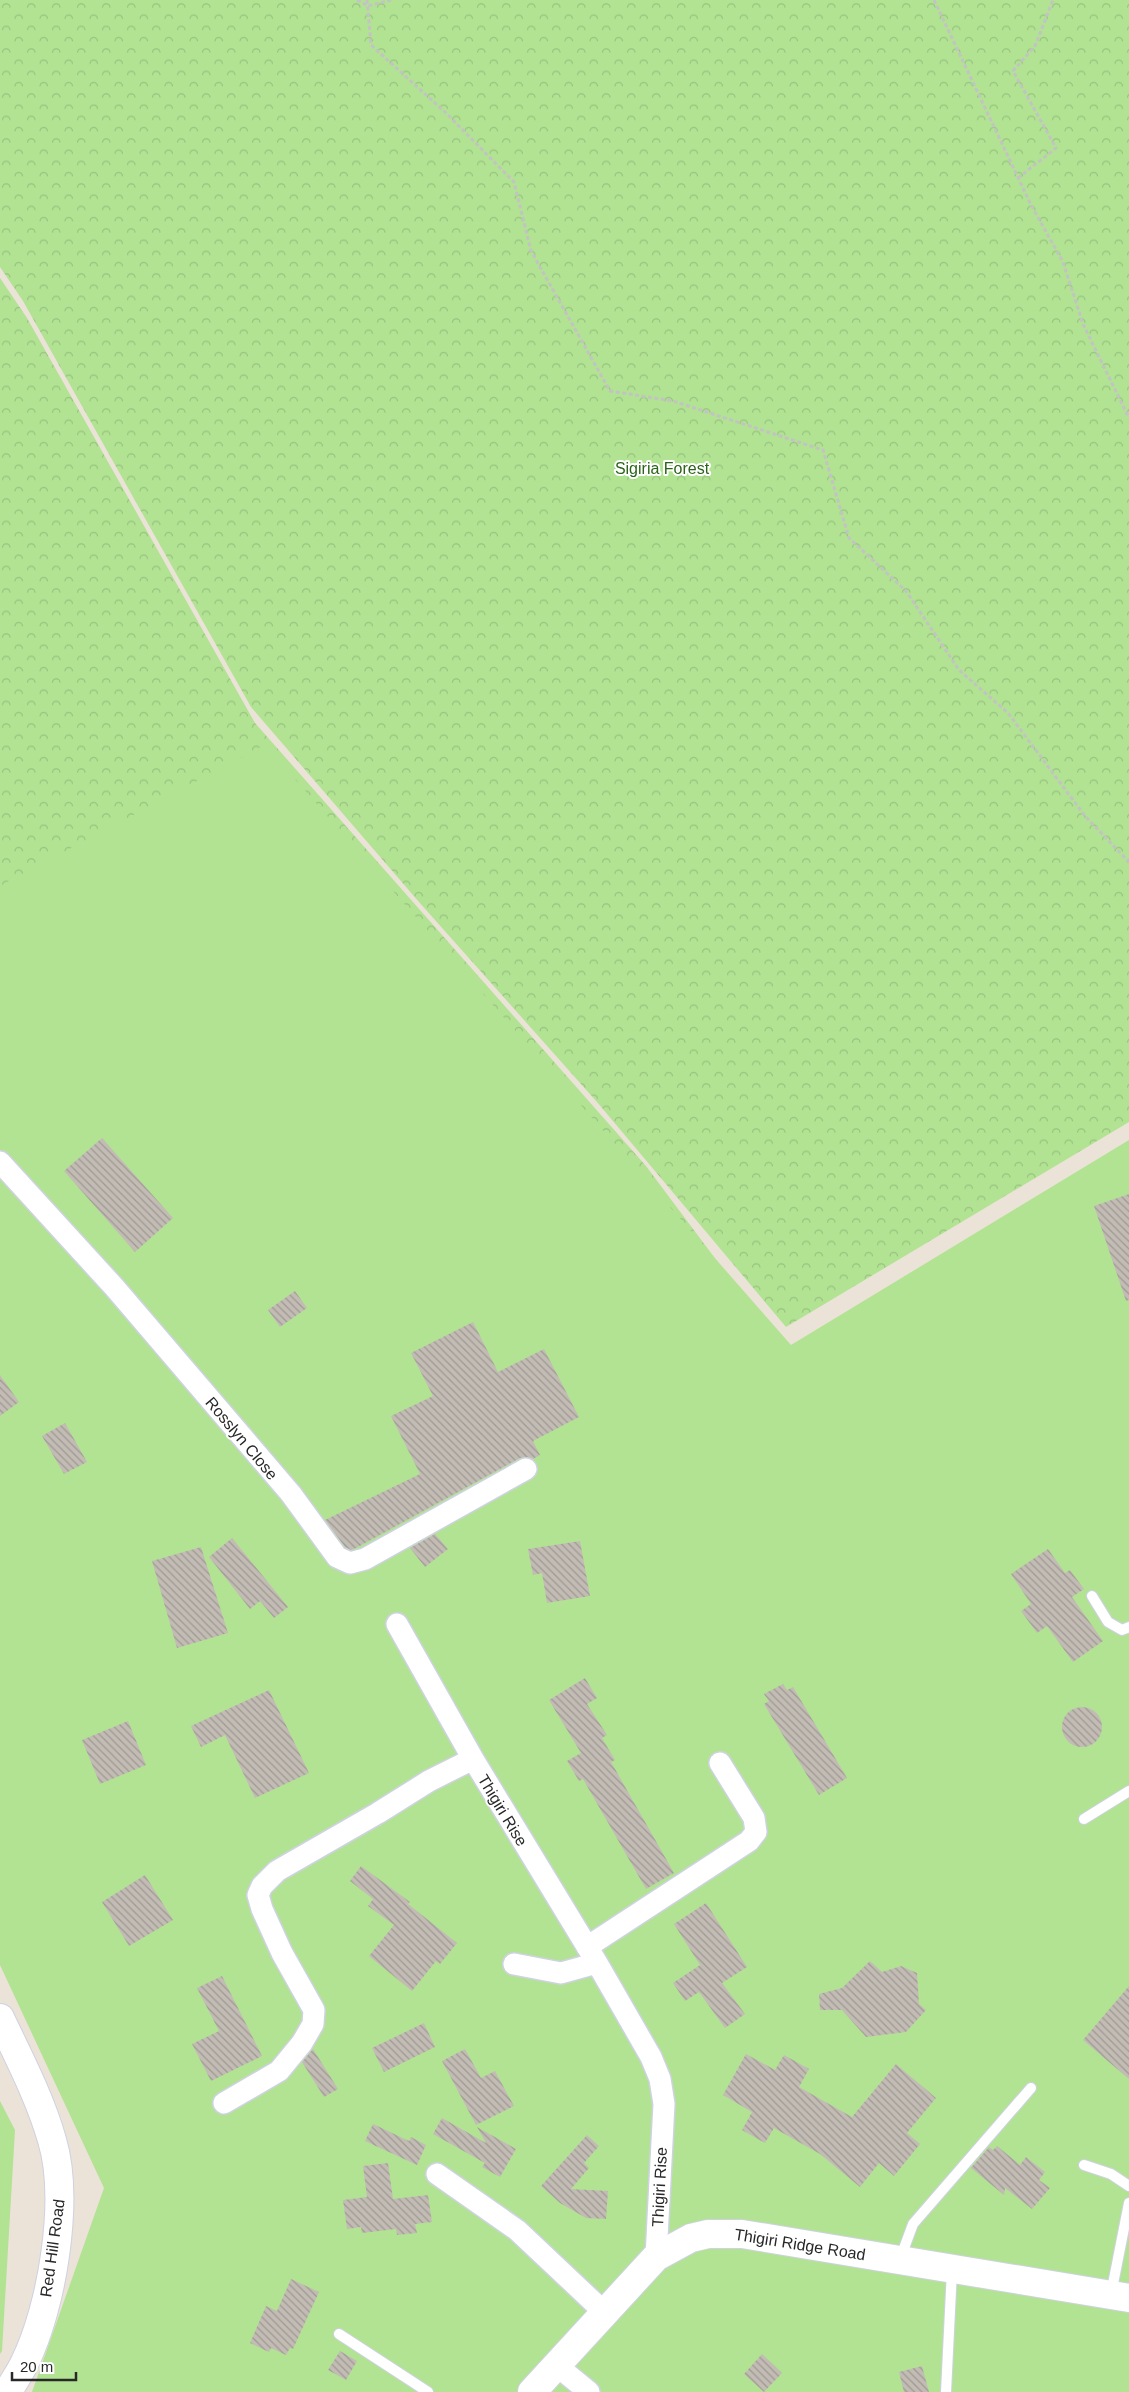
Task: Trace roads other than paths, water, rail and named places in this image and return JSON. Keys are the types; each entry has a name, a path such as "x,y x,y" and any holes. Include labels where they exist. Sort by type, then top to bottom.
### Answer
{"street":[{"name":"Rosslyn Close","path":"0,1162 115,1288 291,1494 337,1557 350,1563 365,1559 526,1469"},
{"path":"397,1624 473,1759"},
{"name":"Thigiri Rise","path":"224,2103 279,2071 302,2043 313,2024 314,2010 282,1953 262,1909 258,1895 268,1878 429,1781 473,1759 592,1955 651,2057 660,2079 664,2104 656,2257"},
{"path":"514,1964 561,1973 592,1955 749,1841 756,1832 754,1818 720,1763"},
{"name":"Red Hill Road","path":"0,2018 31,2083 52,2141 60,2195 48,2292 25,2362 8,2392"},
{"path":"436,2174 517,2230 604,2312"},
{"name":"Thigiri Ridge Road","path":"532,2392 656,2257 691,2238 724,2233 1120,2296"},
{"path":"556,2365 589,2392"}],"lane":[{"path":"1092,1596 1108,1622 1122,1630 1129,1626"},
{"path":"1084,1819 1129,1791"},
{"path":"900,2260 913,2224 1031,2088"},
{"path":"1084,2165 1111,2174 1129,2186"},
{"path":"1120,2296 1129,2203"},
{"path":"946,2392 952,2270"},
{"path":"339,2334 428,2392"}],"park label":[{"name":"Sigiria Forest","path":"662,468"}]}
